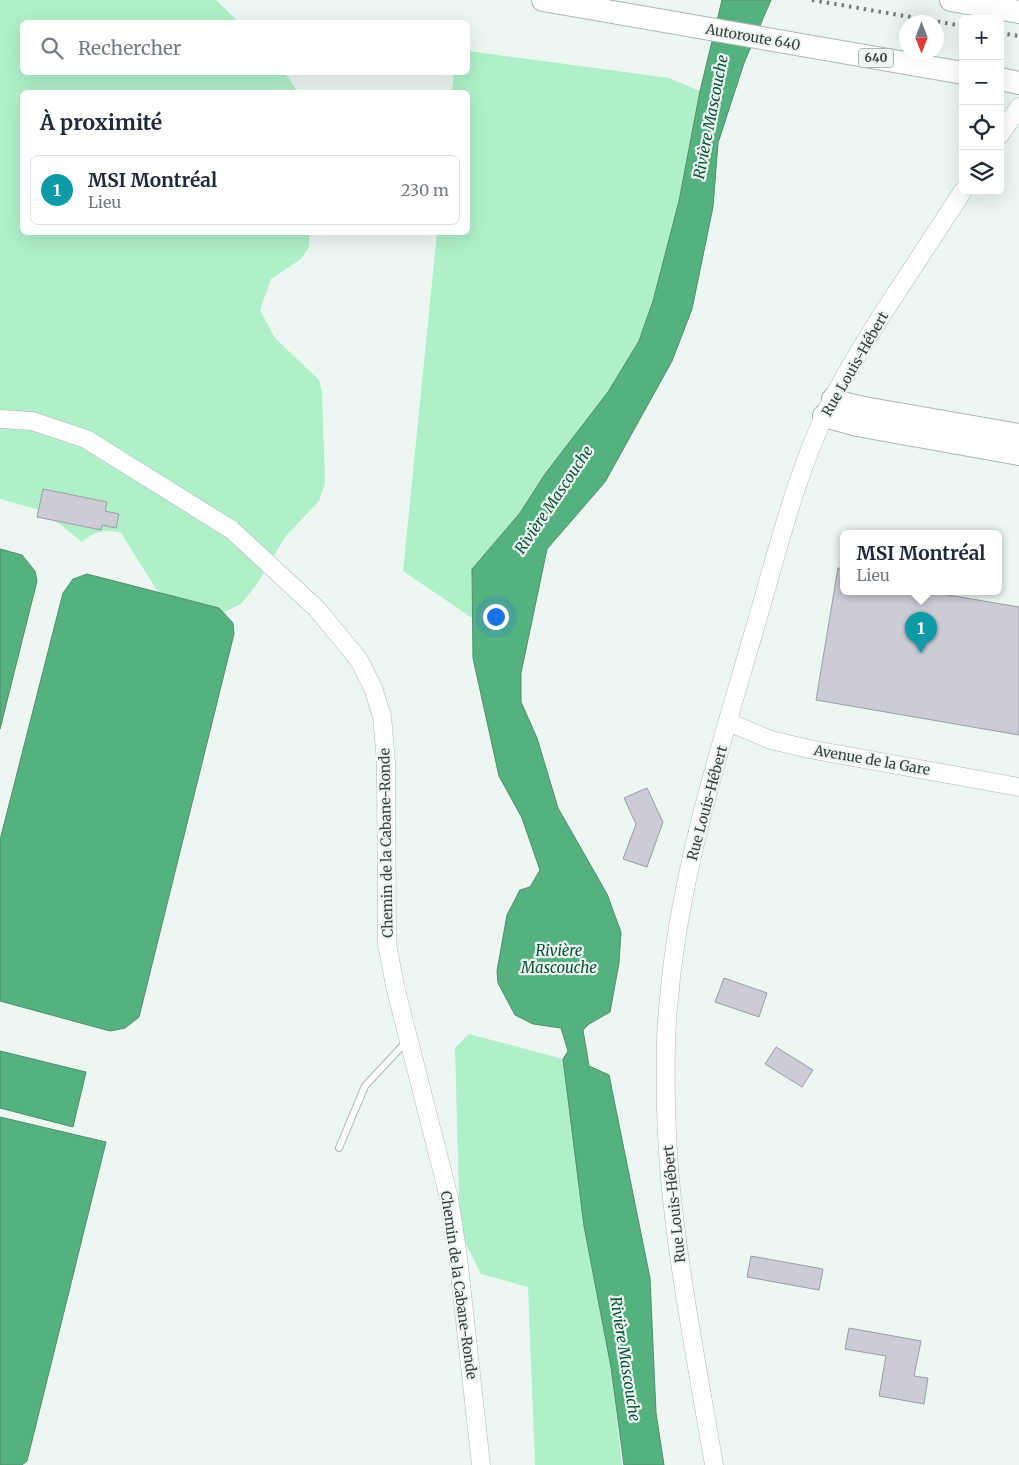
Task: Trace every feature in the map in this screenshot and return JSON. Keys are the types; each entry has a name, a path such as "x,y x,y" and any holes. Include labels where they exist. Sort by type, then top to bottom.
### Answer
{"highway":[{"name":"Autoroute 640","path":"543,0 959,72"},
{"path":"950,0 1019,12"},
{"path":"829,408 846,404 1019,435"},
{"path":"829,408 857,425 1019,454"}],"street":[{"path":"1004,129 1017,110"},
{"name":"Rue Louis-Hébert","path":"714,1465 686,1301 674,1217 666,1120 666,1043 672,971 680,913 696,838 728,722 808,455 851,365 960,195"},
{"name":"Chemin de la Cabane-Ronde","path":"0,419 32,421 86,439 232,530 317,609 360,660 373,688 382,716 386,763 387,944 408,1040 449,1198 458,1257 481,1465"},
{"name":"Avenue de la Gare","path":"728,722 771,740 809,749 1019,787"}],"lane":[{"path":"339,1148 365,1086 408,1040"}],"shaded area":[{"path":"0,0 216,0 237,20 20,20 20,75 286,75 296,90 20,90 20,235 309,235 309,247 301,259 271,279 260,310 275,338 319,380 322,392 325,483 319,501 285,537 257,584 241,604 211,618 196,616 158,592 121,533 100,532 91,535 82,542 43,511 0,499"},
{"path":"470,51 669,78 700,91 679,201 653,301 639,341 608,392 520,513 472,568 472,618 403,571 437,235 470,235 470,90 452,90 454,75 470,75"},
{"path":"469,1034 563,1059 584,1226 611,1367 622,1465 535,1465 528,1287 481,1274 460,1232 455,1048"}],"water":[{"name":"Rivière Mascouche","path":"722,0 771,0 744,63 718,143 713,207 692,309 672,361 605,482 547,549 521,673 521,702 537,738 558,808 607,894 621,932 619,963 610,1012 589,1024 583,1030 589,1066 609,1075 650,1278 656,1413 664,1465 624,1465 611,1367 584,1226 563,1059 568,1051 561,1028 533,1024 515,1015 498,983 497,971 507,915 520,890 530,887 540,870 522,818 499,776 473,658 472,569 520,513 545,474 608,392 639,341 653,301 679,201 700,91"},
{"path":"0,549 22,555 35,571 37,581 0,729"},
{"path":"87,574 219,608 233,623 234,634 139,1017 125,1028 110,1031 0,1001 0,840 63,593 73,579"},
{"path":"0,1051 86,1072 73,1127 0,1108"},
{"path":"0,1117 106,1142 27,1461 22,1465 0,1465"}],"building":[{"path":"43,489 107,502 105,511 119,514 116,528 102,525 101,530 37,517"},
{"path":"838,568 840,568 840,595 948,595 1019,607 1019,735 816,700"},
{"path":"647,788 663,822 647,867 623,859 636,824 624,798"},
{"path":"724,978 767,993 759,1017 715,1002"},
{"path":"776,1047 813,1070 802,1087 765,1064"},
{"path":"751,1256 823,1269 819,1290 747,1277"},
{"path":"849,1328 921,1341 914,1376 928,1378 924,1404 879,1396 886,1356 845,1349"}],"railway":[{"path":"812,0 959,25"},
{"path":"1004,34 1019,36"}],"place":[{"name":"MSI Montréal","path":"921,653"}]}
